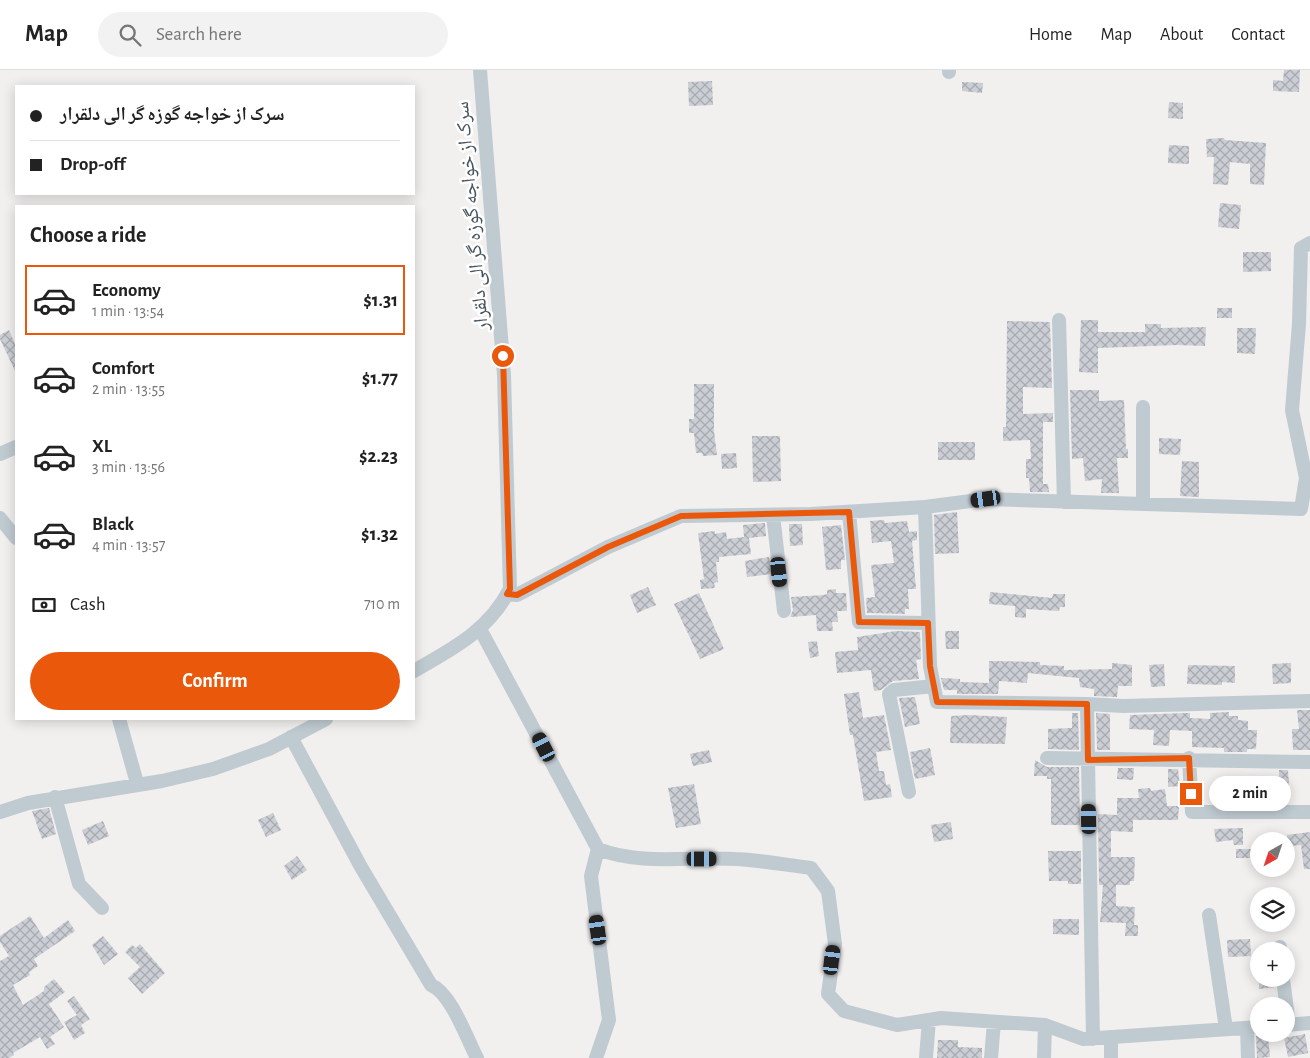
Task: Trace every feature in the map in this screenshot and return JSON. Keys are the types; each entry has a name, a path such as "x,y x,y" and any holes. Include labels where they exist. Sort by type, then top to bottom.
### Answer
{"street":[{"name":"سرک از خواجه گوزه گر الی دلقرار","path":"415,670 463,643 480,629 500,608 510,589 504,375 480,70"},
{"path":"507,594 517,595 608,547 681,516 849,512 925,507 986,499 1143,504 1305,513 1306,478 1292,410 1299,324 1301,248 1310,243"},
{"path":"1059,320 1064,502"},
{"path":"1143,407 1143,504"},
{"path":"0,454 15,447"},
{"path":"925,507 930,666 937,702 1123,706 1310,701"},
{"path":"849,512 859,622 928,623"},
{"path":"773,515 784,611"},
{"path":"0,518 15,537"},
{"path":"480,629 598,849 615,855 634,858 736,859 811,868 828,892 834,944 828,994 844,1011 897,1025 941,1018 1045,1025 1083,1039 1250,1027"},
{"path":"909,792 889,694 894,690 934,686"},
{"path":"1087,704 1094,1038"},
{"path":"119,720 137,783"},
{"path":"0,812 55,797 162,780 213,769 269,749 324,720"},
{"path":"291,737 356,858 431,985 437,987 452,1006 476,1058"},
{"path":"1048,758 1088,760 1189,758 1310,762"},
{"path":"1189,758 1192,812 1310,812"},
{"path":"55,797 79,884 102,908"},
{"path":"596,1058 609,1020 591,876 598,849"},
{"path":"1209,915 1226,1029"},
{"path":"926,1058 929,1020"},
{"path":"991,1058 994,1022"},
{"path":"1295,1024 1310,1023"},
{"path":"1044,1058 1045,1025"},
{"path":"1111,1037 1111,1058"},
{"path":"1248,1058 1251,1042"}],"building":[{"path":"1284,70 1300,70 1299,92 1273,91 1273,80 1283,81"},
{"path":"712,81 713,105 689,106 688,82"},
{"path":"962,82 983,83 982,93 962,91"},
{"path":"1169,102 1183,103 1183,119 1168,118"},
{"path":"1224,138 1225,140 1266,143 1264,185 1250,184 1250,164 1230,162 1228,185 1213,184 1214,157 1207,157 1206,139"},
{"path":"1169,145 1189,146 1189,164 1168,163"},
{"path":"1220,203 1241,205 1239,229 1218,227"},
{"path":"1243,252 1271,252 1271,271 1243,272"},
{"path":"1217,308 1232,308 1232,318 1217,318"},
{"path":"1081,320 1098,320 1098,332 1145,332 1145,324 1161,324 1161,328 1206,327 1205,346 1177,345 1098,348 1098,373 1079,372"},
{"path":"1007,321 1050,322 1052,388 1023,387 1023,414 1053,413 1053,422 1043,422 1043,484 1048,484 1049,492 1030,492 1029,478 1026,478 1026,459 1031,459 1030,440 1003,441 1003,427 1006,427"},
{"path":"1237,328 1256,328 1255,354 1237,353"},
{"path":"9,330 15,344 15,371 0,339 0,335"},
{"path":"694,384 714,384 714,431 717,455 703,456 702,453 696,453 694,433 689,433 689,419 694,419"},
{"path":"1070,390 1099,390 1099,401 1124,400 1128,458 1117,458 1119,493 1101,493 1102,479 1085,481 1083,458 1072,459"},
{"path":"752,436 780,436 781,481 753,482"},
{"path":"1159,438 1181,439 1180,455 1159,454"},
{"path":"938,442 975,442 975,460 938,460"},
{"path":"736,453 737,468 722,469 721,454"},
{"path":"1182,461 1199,462 1199,497 1180,496"},
{"path":"957,512 959,553 935,554 934,515"},
{"path":"884,520 885,523 907,521 909,532 917,531 917,540 912,541 916,589 908,589 909,609 905,609 905,614 867,613 866,598 875,597 871,565 894,563 891,541 872,543 870,521"},
{"path":"765,523 766,536 749,538 751,554 719,557 719,562 716,562 718,582 714,583 715,588 701,589 700,580 704,579 698,533 715,531 715,534 726,532 727,539 744,537 743,525"},
{"path":"789,524 802,524 803,545 790,546"},
{"path":"841,525 845,560 841,560 841,569 826,570 822,527"},
{"path":"769,557 771,574 747,577 745,561"},
{"path":"648,587 656,605 637,613 630,595"},
{"path":"836,589 836,593 846,593 847,611 837,611 838,622 832,622 833,631 817,631 816,615 790,617 793,610 791,597 824,595 827,594 827,590"},
{"path":"990,592 1052,598 1053,594 1065,594 1065,607 1060,607 1059,611 1026,609 1026,618 1015,617 1015,606 989,604"},
{"path":"699,593 724,649 700,659 674,604"},
{"path":"896,631 920,632 921,659 916,660 919,679 893,681 881,690 874,691 871,670 837,673 835,652 858,650 857,637"},
{"path":"945,631 959,631 959,649 946,649"},
{"path":"817,641 819,656 810,658 808,642"},
{"path":"989,661 1040,662 1040,665 1064,666 1064,670 1112,669 1112,663 1132,665 1132,686 1118,686 1117,697 1094,696 1094,689 1080,687 1079,678 1028,673 1027,683 999,681 998,694 957,694 957,690 944,690 941,678 960,679 960,682 989,683"},
{"path":"1291,663 1291,683 1273,684 1272,664"},
{"path":"1164,664 1165,686 1151,687 1149,665"},
{"path":"1188,665 1235,666 1235,683 1222,682 1222,685 1187,684"},
{"path":"859,692 863,718 884,715 891,750 876,752 879,771 884,771 886,785 890,784 892,797 864,801 853,735 850,735 844,694"},
{"path":"915,697 920,724 905,727 899,698"},
{"path":"1297,710 1310,710 1310,750 1293,750 1292,729 1299,729"},
{"path":"1229,712 1229,716 1238,716 1238,720 1248,721 1248,730 1257,730 1256,749 1247,749 1247,752 1224,752 1224,748 1192,747 1192,731 1170,730 1169,746 1153,745 1154,730 1129,729 1130,715 1190,713 1190,718 1210,719 1210,713"},
{"path":"1072,713 1078,713 1079,750 1048,749 1048,729 1072,728"},
{"path":"1096,713 1110,714 1110,750 1097,750"},
{"path":"951,716 1007,717 1005,744 950,743"},
{"path":"930,748 935,775 915,779 910,752"},
{"path":"709,750 712,762 693,766 690,754"},
{"path":"1035,760 1047,767 1079,767 1080,825 1051,825 1051,779 1047,779 1047,776 1034,776"},
{"path":"1118,768 1134,768 1133,780 1117,779"},
{"path":"1168,769 1178,769 1180,786 1168,787"},
{"path":"1279,770 1288,770 1290,800 1270,801 1270,803 1232,803 1231,786 1240,786 1240,789 1279,788"},
{"path":"694,784 701,824 676,828 668,788"},
{"path":"1150,788 1151,791 1165,789 1167,806 1179,806 1178,820 1133,820 1133,832 1111,831 1111,857 1135,857 1134,881 1130,881 1130,885 1116,885 1116,906 1135,907 1134,925 1138,925 1138,936 1125,936 1126,923 1100,922 1103,885 1099,885 1098,814 1117,815 1117,798 1139,798 1138,789"},
{"path":"49,808 56,834 42,839 32,811"},
{"path":"273,813 281,830 266,837 258,820"},
{"path":"103,821 109,836 88,845 82,830"},
{"path":"951,822 953,839 934,842 931,825"},
{"path":"1243,828 1243,845 1234,845 1233,840 1216,842 1214,829"},
{"path":"1310,832 1310,869 1304,869 1301,845 1295,846 1295,834"},
{"path":"1236,849 1250,849 1250,858 1236,858"},
{"path":"1048,851 1081,851 1081,884 1068,884 1068,881 1049,881"},
{"path":"297,856 307,870 292,880 284,866"},
{"path":"30,916 44,938 68,920 75,931 34,959 38,966 29,972 30,975 13,985 23,1005 44,991 44,987 54,979 65,992 49,1004 64,1027 50,1037 55,1044 47,1049 40,1037 13,1053 14,1055 9,1058 0,1058 0,961 9,956 0,942 0,936"},
{"path":"1053,919 1079,919 1079,935 1053,934"},
{"path":"103,936 118,954 104,965 92,945"},
{"path":"1250,939 1250,956 1228,957 1227,940"},
{"path":"140,944 165,973 142,994 128,978 140,967 125,952 132,945 136,948"},
{"path":"1259,987 1275,987 1259,989"},
{"path":"74,996 90,1019 81,1025 85,1033 74,1040 64,1022 77,1015 67,1001"},
{"path":"1305,1034 1308,1053 1288,1057 1285,1042 1295,1042 1295,1036"},
{"path":"938,1040 958,1040 958,1047 982,1048 982,1058 937,1058"},
{"path":"1256,1042 1269,1042 1270,1057 1257,1058"}],"route":[{"path":"503,356 510,589 507,594 517,595 608,547 681,516 849,512 859,622 928,623 930,666 937,702 1087,704 1088,760 1189,758 1191,794"}]}
